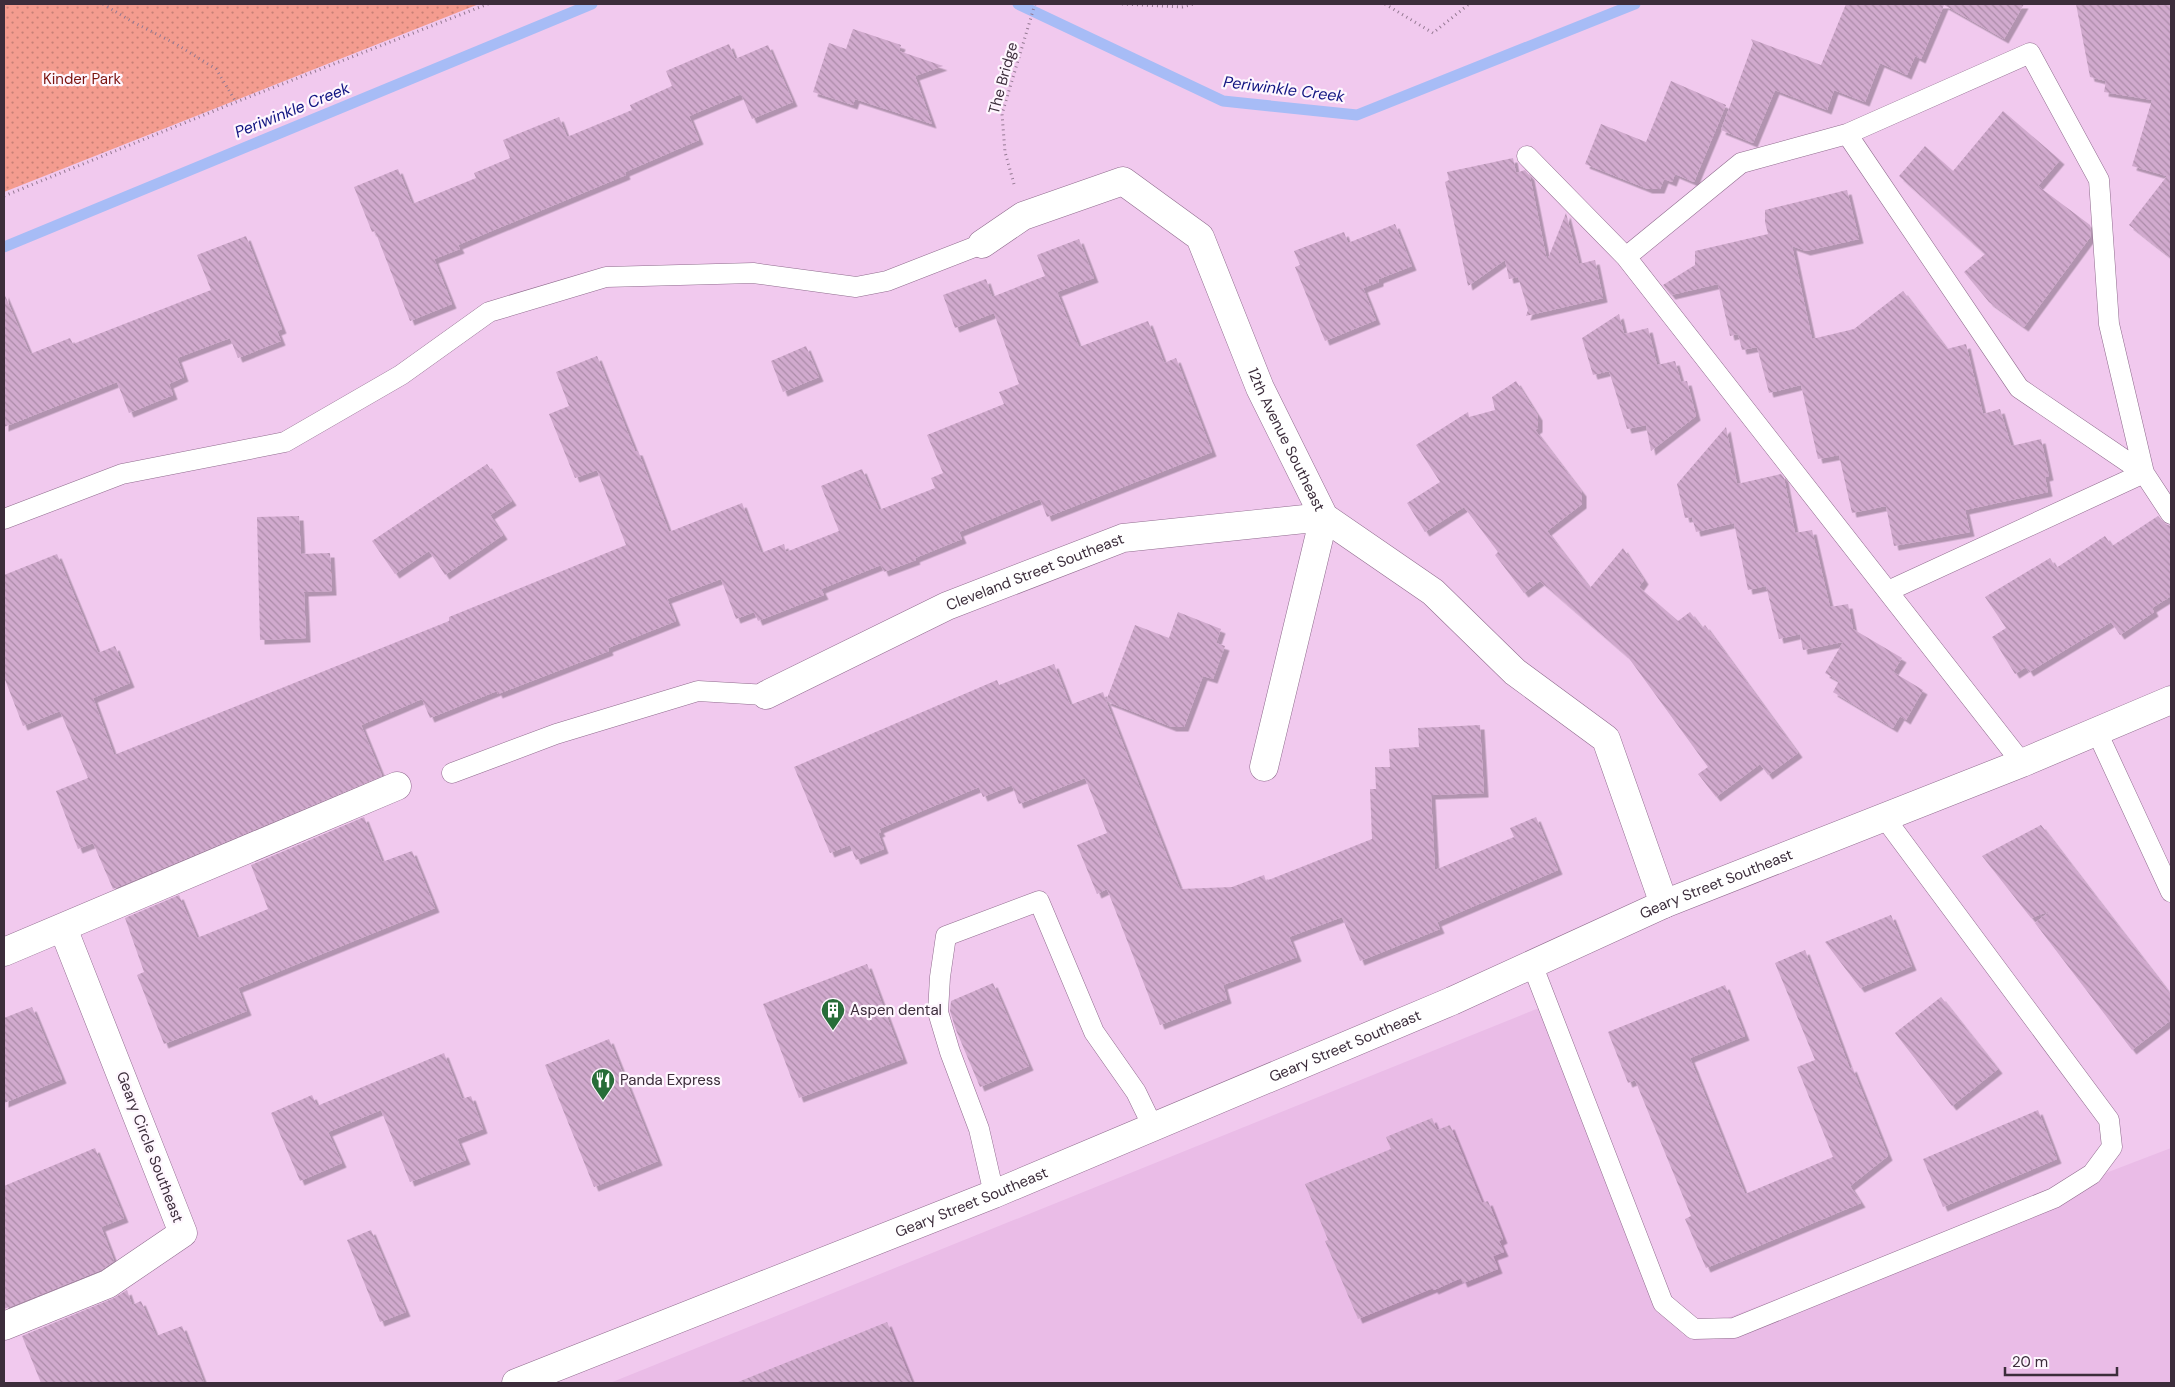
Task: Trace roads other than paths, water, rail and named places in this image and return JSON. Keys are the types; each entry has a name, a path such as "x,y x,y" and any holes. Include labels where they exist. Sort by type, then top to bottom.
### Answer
{"street":[{"name":"12th Avenue Southeast","path":"982,244 1023,216 1123,181 1200,237 1260,388 1324,517 1433,592 1515,672 1606,739 1664,904"},
{"name":"Cleveland Street Southeast","path":"766,695 947,606 1123,538 1324,517"},
{"path":"1264,767 1324,517"},
{"name":"Geary Street Southeast","path":"516,1383 994,1194 1443,1004 1664,904 2022,763 2171,700"},
{"path":"4,952 396,786"},
{"name":"Geary Circle Southeast","path":"4,1326 108,1284 183,1233 63,928"}],"lane":[{"path":"1626,257 1741,163 1848,134 2030,53 2099,180 2109,324 2144,473 2171,514"},
{"path":"1848,134 2020,388 2144,473"},
{"path":"1527,156 1626,257 2022,763"},
{"path":"4,519 122,474 285,442 401,375 489,312 606,276 753,273 856,287 887,281 982,244"},
{"path":"1888,591 2144,473"},
{"path":"452,773 556,734 698,691 766,695"},
{"path":"2097,732 2171,892"},
{"path":"1532,964 1663,1303 1694,1329 1734,1328 2054,1198 2092,1174 2112,1147 2109,1120 1884,817"},
{"path":"994,1194 979,1129 950,1052 938,1012 940,977 946,936 1039,901 1094,1032 1136,1092 1153,1127"}],"waterway":[{"name":"Periwinkle Creek","path":"4,247 592,4"},
{"name":"Periwinkle Creek","path":"1018,4 1223,101 1357,115 1635,4"}],"place":[{"name":"Aspen dental","path":"833,1031"},
{"name":"Panda Express","path":"603,1101"}],"park label":[{"name":"Kinder Park","path":"82,79"}]}
